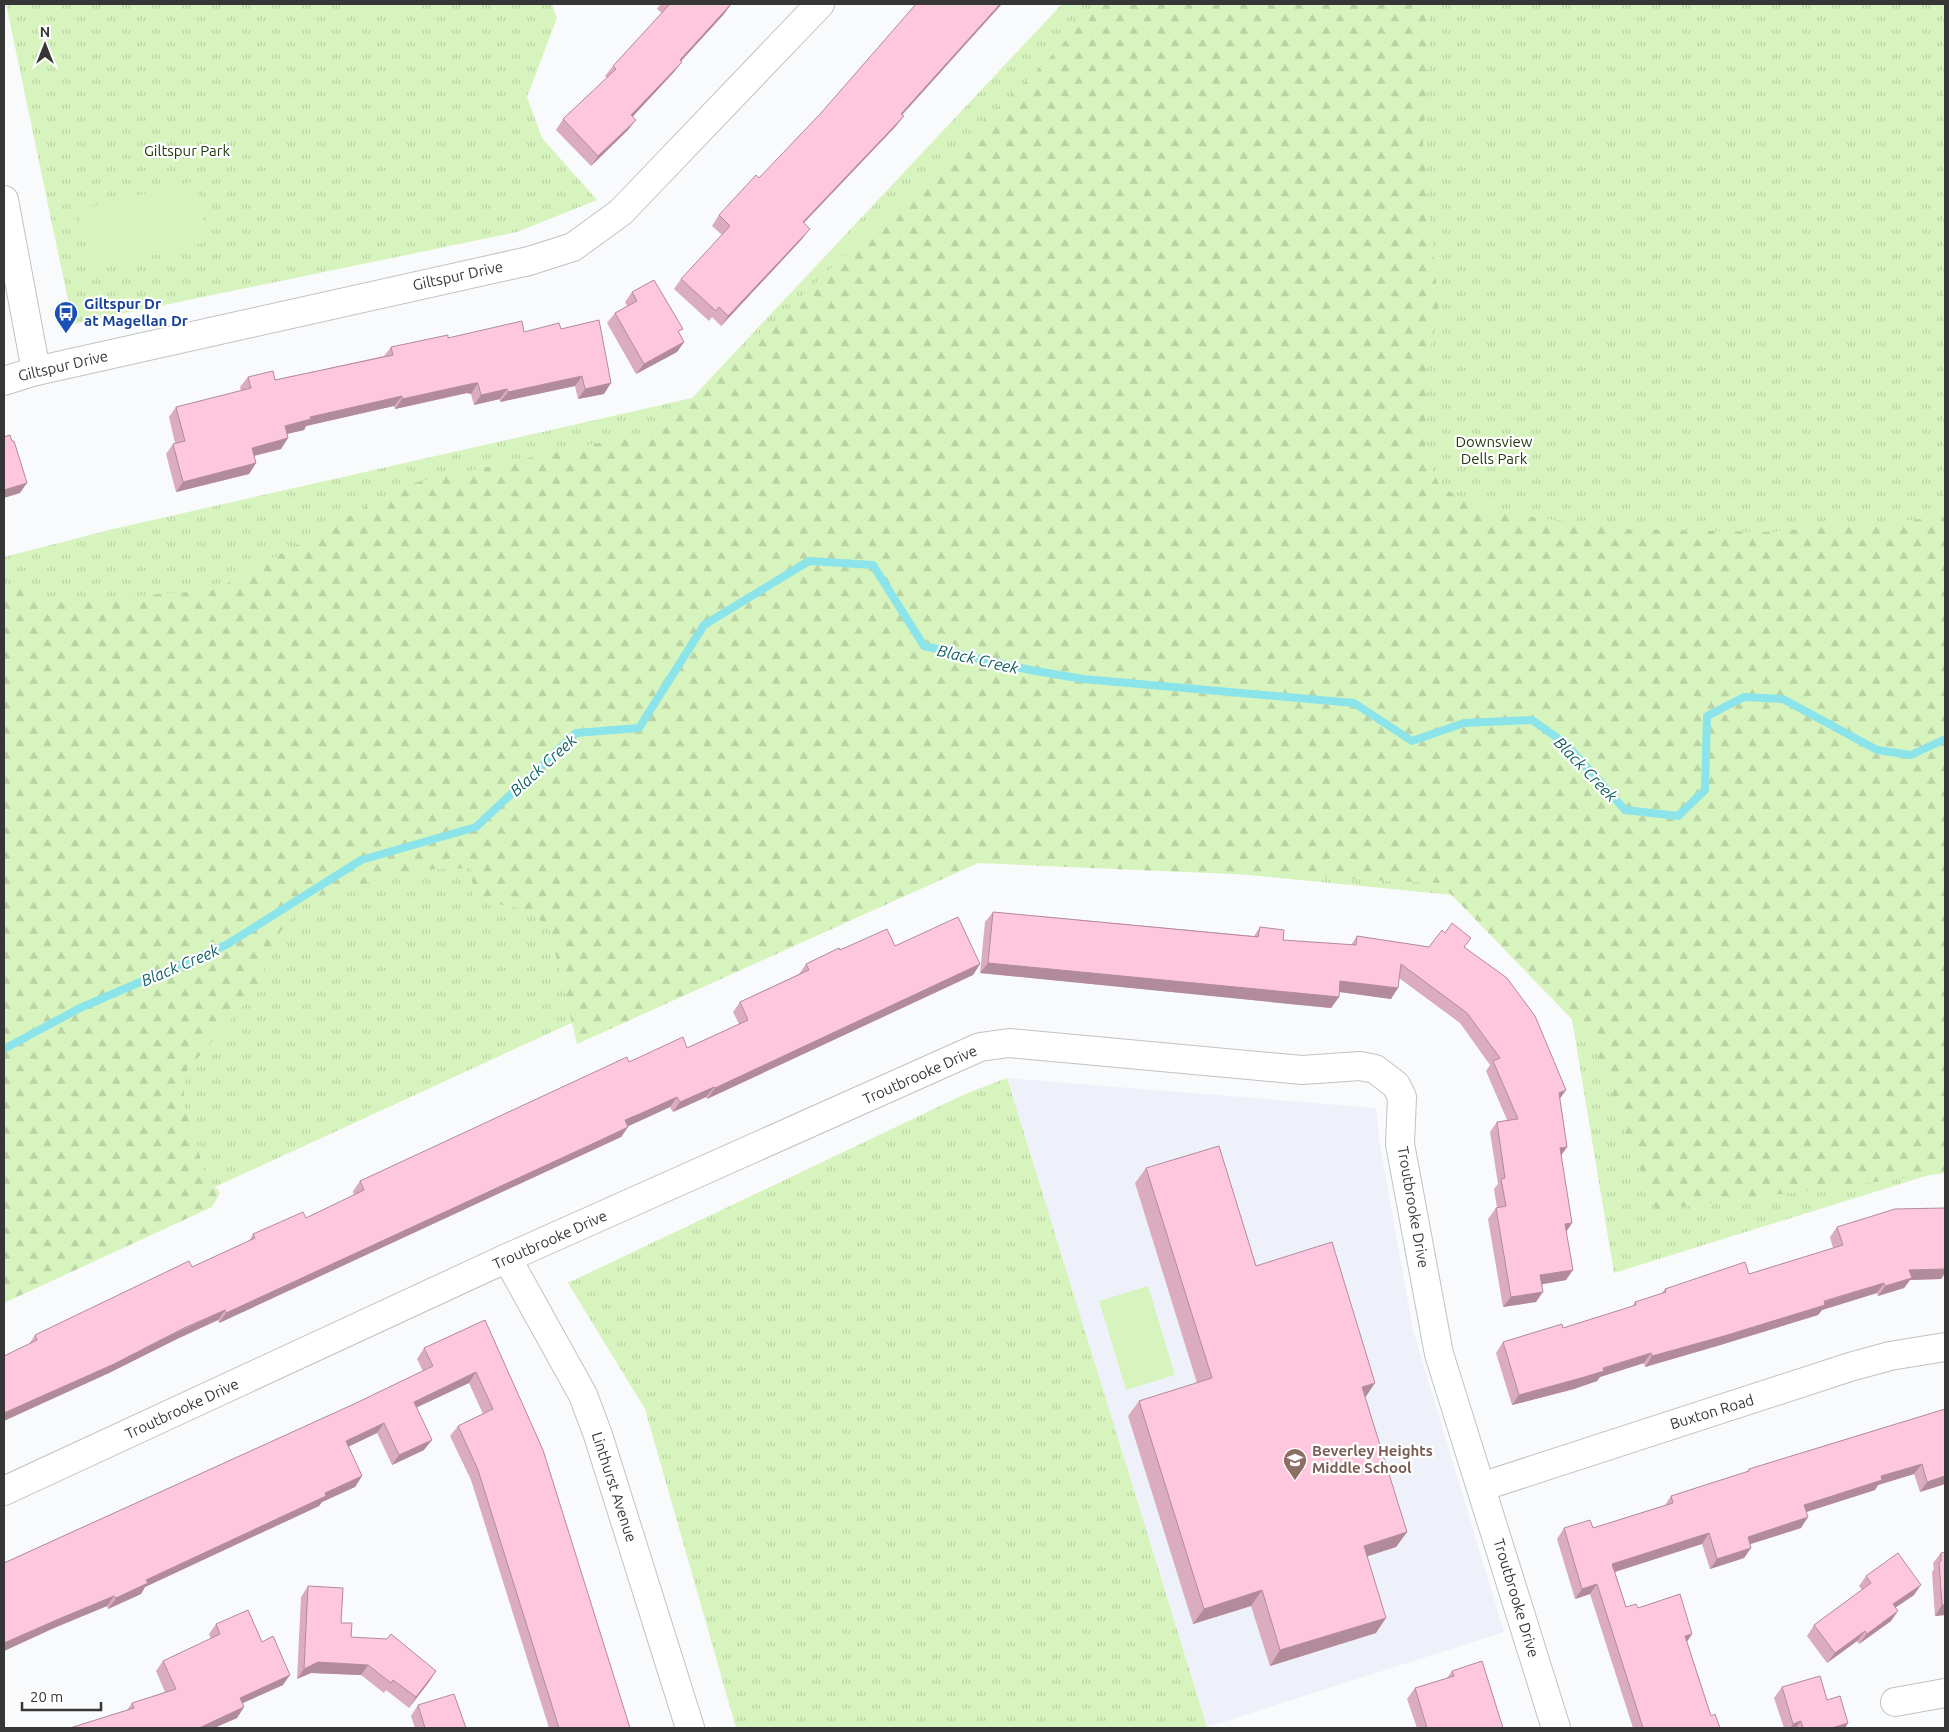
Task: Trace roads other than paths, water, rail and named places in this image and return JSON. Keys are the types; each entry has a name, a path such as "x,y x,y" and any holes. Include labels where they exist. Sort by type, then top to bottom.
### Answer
{"street":[{"name":"Giltspur Drive","path":"4,381 36,371 529,261 573,247 620,212 812,6"},
{"path":"4,200 36,371"},
{"name":"Troutbrooke Drive","path":"4,1492 507,1258 980,1047 1008,1043 1302,1070 1360,1066 1375,1069 1396,1085 1402,1097 1400,1144 1439,1354 1556,1728"},
{"name":"Linthurst Avenue","path":"507,1258 584,1395 690,1728"},
{"name":"Buxton Road","path":"1481,1487 1850,1367 1917,1350 1945,1347"},
{"path":"1895,1702 1945,1693"}],"waterway":[{"name":"Black Creek","path":"4,1049 80,1008 226,945 361,860 476,827 576,733 639,728 704,625 809,561 873,565 924,646 1030,670 1083,679 1354,703 1412,741 1464,723 1532,720 1566,744 1625,810 1678,816 1705,790 1707,716 1744,697 1783,699 1877,750 1911,755 1945,739"}],"place":[{"name":"Giltspur Dr at Magellan Dr","path":"66,334"},
{"name":"Beverley Heights Middle School","path":"1295,1481"}],"park label":[{"name":"Giltspur Park","path":"187,151"},
{"name":"Downsview Dells Park","path":"1494,450"}]}
